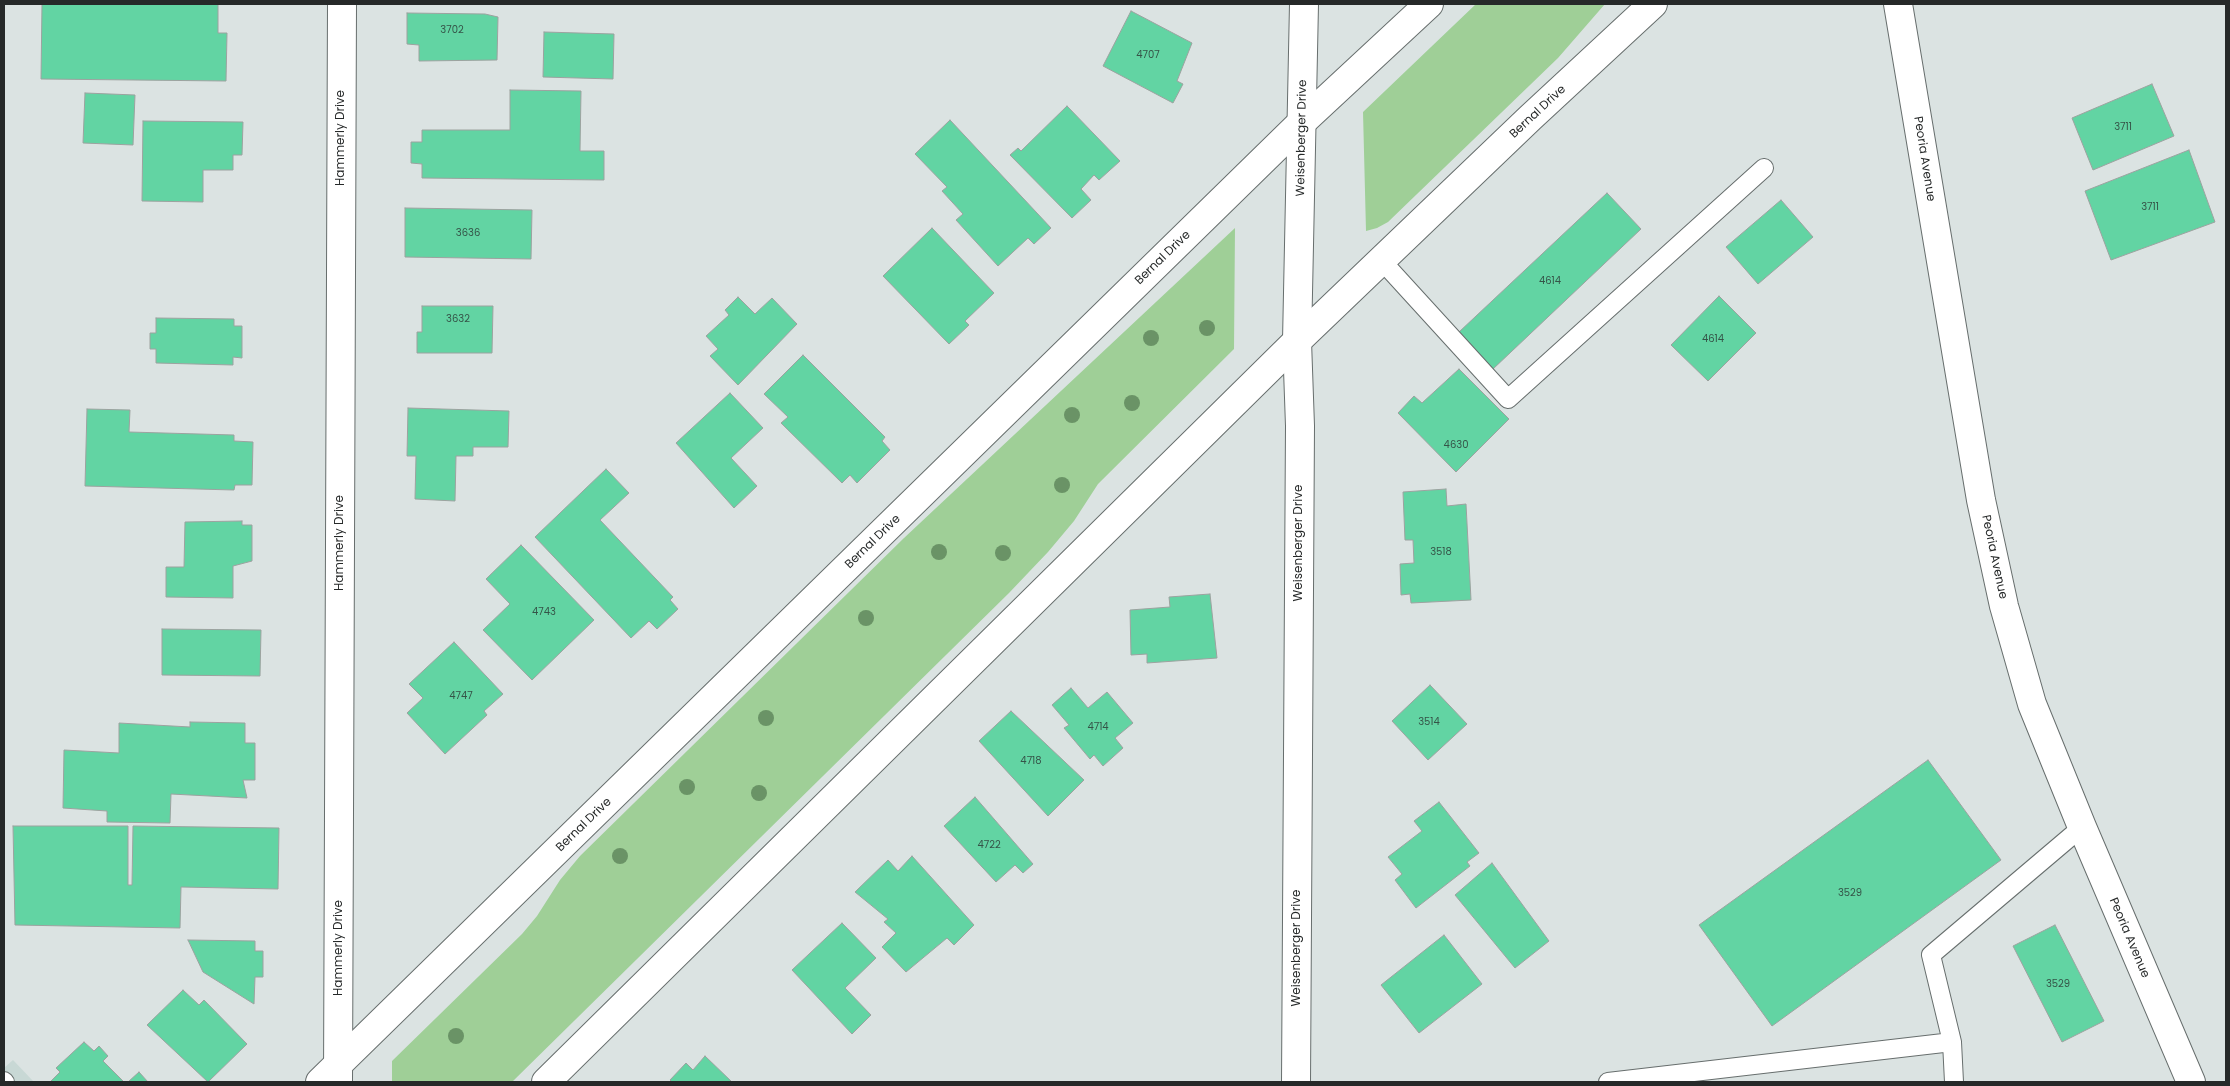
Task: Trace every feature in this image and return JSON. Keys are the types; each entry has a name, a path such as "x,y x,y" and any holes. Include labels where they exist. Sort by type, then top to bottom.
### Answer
{"street":[{"name":"Hammerly Drive","path":"332,1076 342,4"},
{"name":"Weisenberger Drive","path":"1296,1082 1300,436 1298,341 1304,4"},
{"name":"Bernal Drive","path":"332,1076 1302,122 1429,4"},
{"name":"Bernal Drive","path":"546,1082 1298,341 1530,118 1653,4"},
{"name":"Peoria Avenue","path":"1898,4 1981,500 2004,606 2032,704 2082,827 2191,1082"}],"lane":[{"path":"1382,261 1508,399 1764,168"},
{"path":"1954,1082 1952,1042 1931,955 2082,827"},
{"path":"1608,1082 1952,1042"}],"shaded area":[{"path":"13,1060 34,1082 4,1082 4,1068"}],"green space":[{"path":"1476,4 1605,4 1558,58 1388,222 1366,231 1363,112"},
{"path":"1235,228 1234,349 1098,484 1074,521 1009,593 512,1082 392,1082 392,1061 522,934 537,916 560,880 580,856 904,538"}],"building":[{"path":"42,4 218,4 218,33 227,33 226,81 41,79"},
{"path":"1131,11 1192,43 1177,81 1183,84 1173,103 1103,66"},
{"path":"407,13 485,14 498,17 497,60 419,61 419,45 407,44"},
{"path":"544,32 614,34 613,79 543,77"},
{"path":"2152,84 2174,136 2093,170 2072,118"},
{"path":"510,90 581,91 580,151 604,151 604,180 422,178 422,164 411,163 411,142 422,142 422,130 510,130"},
{"path":"85,93 135,95 133,145 83,143"},
{"path":"1067,106 1120,161 1099,180 1094,175 1081,189 1091,200 1072,218 1010,155 1018,148 1021,151"},
{"path":"950,120 1051,228 1034,244 1028,238 998,266 956,220 963,214 942,191 947,187 915,154"},
{"path":"143,121 243,122 242,155 233,155 233,170 203,170 203,202 142,201"},
{"path":"2189,150 2215,222 2111,260 2085,191"},
{"path":"1607,193 1641,229 1493,369 1459,332"},
{"path":"1781,200 1813,237 1758,284 1726,247"},
{"path":"405,208 532,210 531,259 405,257"},
{"path":"932,228 994,293 965,321 969,325 949,344 883,276"},
{"path":"1719,296 1756,333 1708,381 1671,345"},
{"path":"738,297 755,314 772,298 797,324 738,385 710,356 718,349 706,336 729,315 725,310"},
{"path":"422,306 493,306 492,353 417,353 417,332 422,332"},
{"path":"156,318 234,319 234,326 242,326 242,358 233,357 233,365 156,363 156,349 150,349 150,333 156,333"},
{"path":"803,355 885,437 882,441 890,450 857,483 850,475 842,483 781,423 788,417 764,394"},
{"path":"1459,369 1509,419 1456,472 1398,413 1414,396 1422,403"},
{"path":"730,393 763,428 731,458 757,486 734,508 676,443"},
{"path":"408,408 509,411 508,447 473,447 473,456 456,456 455,501 415,499 416,456 407,456"},
{"path":"87,409 130,410 129,432 234,435 234,441 253,442 252,485 235,485 234,490 85,486"},
{"path":"606,469 629,493 600,520 673,597 670,600 678,609 657,629 649,621 631,638 535,537"},
{"path":"1446,489 1447,506 1466,504 1471,600 1411,603 1410,594 1401,595 1400,564 1414,563 1413,540 1405,540 1403,492"},
{"path":"242,521 242,525 252,525 252,561 233,566 233,598 166,597 166,567 184,567 185,522"},
{"path":"521,545 594,620 532,680 483,630 510,604 486,579"},
{"path":"1210,594 1217,658 1147,663 1147,654 1131,655 1130,610 1170,607 1169,597"},
{"path":"162,629 261,630 260,676 162,675"},
{"path":"454,642 503,694 484,711 487,715 445,754 407,713 423,698 409,684"},
{"path":"1430,685 1467,724 1428,760 1392,721"},
{"path":"1071,688 1088,708 1107,692 1133,723 1115,738 1123,748 1103,766 1094,755 1090,759 1064,728 1069,725 1052,705"},
{"path":"1011,711 1084,780 1048,816 979,741"},
{"path":"190,722 245,723 245,743 255,743 255,780 243,780 247,798 171,794 170,823 107,822 107,811 63,808 64,750 119,753 119,723 190,727"},
{"path":"1928,760 2001,860 1772,1026 1699,925"},
{"path":"975,797 1033,864 1023,873 1015,865 996,882 944,826"},
{"path":"1439,802 1479,853 1467,862 1470,866 1416,908 1395,880 1402,874 1388,857 1422,831 1414,821"},
{"path":"13,826 128,826 128,885 132,885 133,826 279,828 278,889 181,887 180,928 15,925"},
{"path":"912,856 974,925 954,945 947,938 906,972 882,947 896,933 884,922 888,919 855,892 888,860 898,871"},
{"path":"1492,863 1549,941 1515,968 1455,895"},
{"path":"842,923 876,958 845,988 871,1015 852,1034 792,970"},
{"path":"2055,925 2104,1021 2062,1042 2013,946"},
{"path":"1444,935 1482,984 1419,1033 1381,985"},
{"path":"188,940 255,941 255,951 263,951 263,977 255,977 254,1004 203,972"},
{"path":"183,990 199,1005 204,1000 247,1044 208,1082 147,1025"},
{"path":"84,1042 94,1051 99,1046 108,1056 103,1061 124,1082 51,1081 60,1072 56,1068"},
{"path":"705,1056 732,1082 672,1082 670,1080 686,1063 693,1070"},
{"path":"139,1072 148,1082 128,1082"}]}
